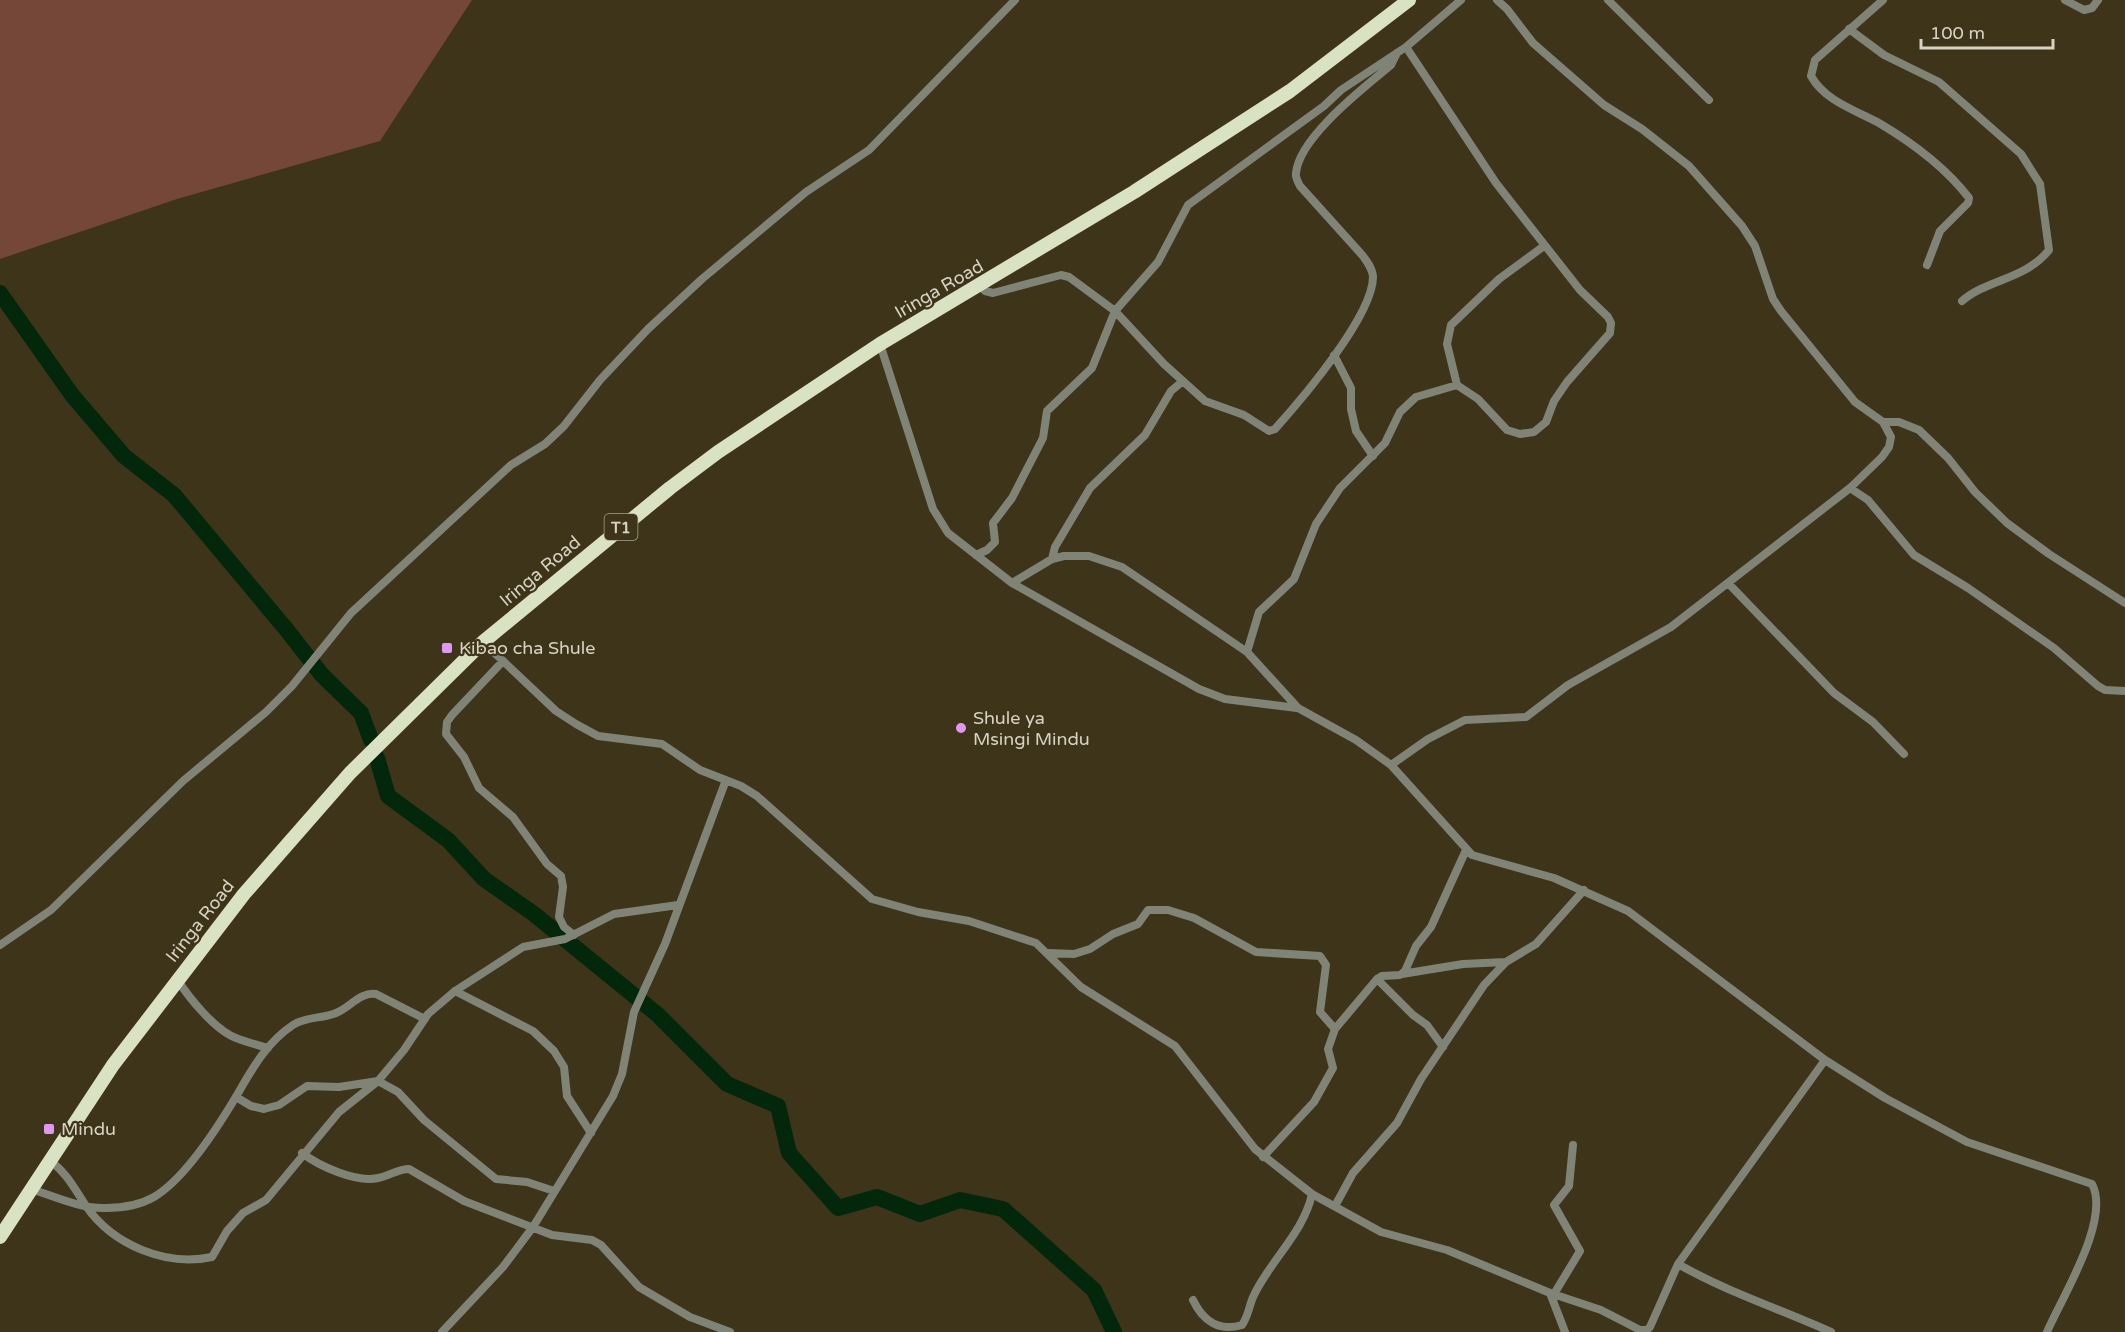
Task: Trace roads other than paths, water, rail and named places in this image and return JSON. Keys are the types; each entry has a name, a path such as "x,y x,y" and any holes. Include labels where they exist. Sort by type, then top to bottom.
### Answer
{"highway":[{"name":"Iringa Road","path":"0,1237 48,1160 176,979 306,821 350,773 483,642 670,488 880,344 1134,192 1290,91 1409,0"}],"street":[{"path":"0,945 51,910 183,781 266,712 292,686 351,613 397,573 482,490 511,465 545,444 558,432 600,380 648,329 702,279 806,192 869,150 1015,0"},
{"path":"976,555 987,550 995,542 993,523 1012,498 1043,438 1047,411 1092,368 1115,311 1158,262 1182,213 1198,195 1323,106 1341,90 1406,47 1461,0"},
{"path":"1391,765 1428,739 1465,720 1526,717 1568,684 1671,627 1850,488 1889,447 1891,437 1883,422 1855,402 1781,311 1773,299 1755,246 1742,226 1689,165 1642,129 1604,105 1533,43 1507,9 1497,0"},
{"path":"1608,0 1709,100"},
{"path":"1883,0 1815,60 1812,78 1836,101 1902,138 1936,164 1969,198 1964,208 1940,231 1927,265"},
{"path":"2066,0 2084,10 2092,8 2098,0"},
{"path":"1849,29 1884,55 1939,82 2021,154 2040,184 2043,216 2051,246 2049,250 2040,260 2020,273 1973,292 1962,301"},
{"path":"1406,47 1496,183 1580,290 1608,316 1611,323 1610,333 1567,382 1554,401 1546,422 1534,432 1520,434 1507,430 1478,399 1457,384 1447,344 1451,325 1499,279 1544,246"},
{"path":"980,286 985,291 993,293 1065,275 1115,311 1205,401 1244,414 1272,431 1306,395 1334,355 1364,311 1372,285 1371,267 1300,186 1296,172 1304,152 1317,133 1391,64 1397,53"},
{"path":"880,344 933,509 948,533 1012,583 1211,695 1298,708"},
{"path":"1334,355 1351,388 1353,425 1359,439 1373,456"},
{"path":"1052,559 1055,547 1090,488 1145,435 1171,391 1183,381"},
{"path":"1247,652 1259,612 1293,579 1322,516 1340,488 1373,456 1389,436 1395,420 1406,405 1429,392 1457,384"},
{"path":"1883,422 1899,422 1919,430 1948,458 1975,492 2007,523 2049,554 2125,603"},
{"path":"1850,488 1868,500 1914,555 1968,588 2054,648 2098,686 2105,690 2125,691"},
{"path":"1012,583 1052,559 1064,556 1089,556 1122,567 1247,652 1298,708 1356,740 1391,765 1466,850 1476,856 1554,878 1628,911 1825,1060 1885,1098 1967,1142 2092,1184 2095,1215 2093,1230 2086,1252 2047,1332"},
{"path":"1728,583 1834,693 1872,722 1904,754"},
{"path":"483,642 556,711 576,724 598,736 662,744 700,770 726,780 770,805 872,899 918,912 969,921 1036,943 1049,953 1081,987 1153,1030 1181,1052 1221,1107 1263,1157 1312,1194 1381,1232 1447,1250 1552,1294 1600,1310 1640,1330 1647,1331 1678,1264 1825,1060"},
{"path":"503,661 452,715 446,726 446,734 464,757 482,792 513,817 547,864 561,876 563,887 559,917 564,927 574,935"},
{"path":"442,1332 503,1267 533,1227 591,1133 618,1083 634,1012 665,944 726,780"},
{"path":"1402,974 1417,944 1431,927 1466,850"},
{"path":"1335,1206 1353,1173 1397,1123 1421,1079 1484,985 1506,962 1536,944 1584,890"},
{"path":"48,1160 71,1180 86,1206 128,1245 180,1258 212,1257 232,1226 243,1214 266,1200 302,1153 339,1112 378,1081 404,1050 424,1019 455,991 519,949 574,935 598,920 614,915 678,905"},
{"path":"1049,953 1079,953 1113,933 1138,924 1150,909 1168,909 1194,918 1254,952 1320,956 1326,965 1321,986 1320,1012 1335,1029"},
{"path":"1263,1157 1314,1102 1332,1072 1328,1047 1335,1029 1377,979 1463,964 1506,962"},
{"path":"176,979 196,1007 223,1031 235,1038 268,1048"},
{"path":"1377,979 1413,1016 1427,1025 1443,1047"},
{"path":"455,991 533,1031 554,1051 564,1067 567,1096 591,1133"},
{"path":"31,1188 86,1206 104,1208 131,1205 155,1196 178,1176 203,1146 236,1097 254,1065 268,1048 294,1024 319,1015 339,1012 369,993 376,994 424,1019"},
{"path":"236,1097 251,1106 264,1109 279,1105 307,1086 339,1087 378,1081 398,1092 424,1120 496,1179 527,1182 555,1191"},
{"path":"1552,1294 1580,1251 1554,1205 1569,1186 1573,1145"},
{"path":"302,1153 328,1170 366,1179 376,1179 410,1169 455,1198 552,1235 592,1240 601,1245 639,1287 690,1317 730,1332"},
{"path":"1193,1300 1199,1312 1216,1326 1225,1328 1242,1325 1254,1295 1305,1214 1312,1194"},
{"path":"1678,1264 1742,1297 1805,1319 1831,1332"},
{"path":"1552,1294 1565,1332"}],"waterway":[{"path":"0,293 72,395 124,456 174,495 322,675 361,713 371,740"},
{"path":"377,758 388,796 448,840 484,879 534,914 658,1015 727,1084 778,1106 789,1153 838,1208 877,1197 920,1214 960,1200 1003,1209 1094,1290 1114,1332"}],"place":[{"name":"Kibao cha Shule","path":"447,648"},
{"name":"Shule ya Msingi Mindu","path":"961,728"},
{"name":"Mindu","path":"49,1129"}]}
